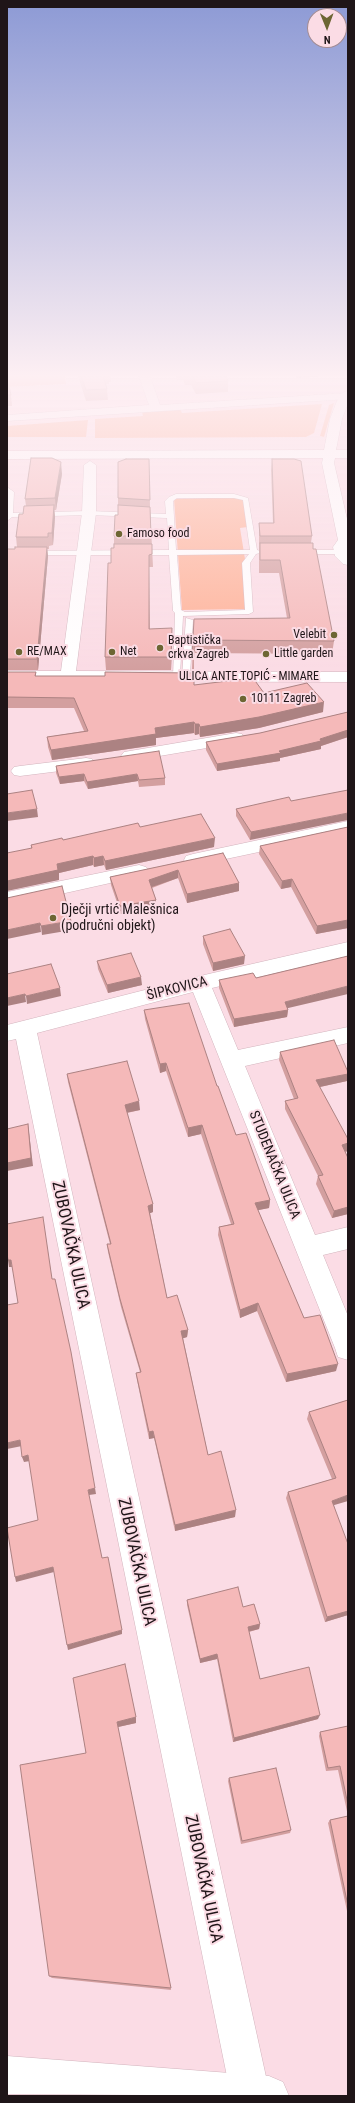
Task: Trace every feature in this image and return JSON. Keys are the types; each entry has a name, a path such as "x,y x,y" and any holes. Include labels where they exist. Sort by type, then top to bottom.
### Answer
{"street":[{"path":"68,676 89,513 90,474"},
{"path":"331,474 347,541 340,547 342,556 348,561"},
{"name":"ULICA ANTE TOPIĆ - MIMARE","path":"7,676 348,677"},
{"path":"20,771 108,760 252,735"},
{"path":"178,863 348,827"},
{"path":"7,899 154,868"},
{"name":"ŠIPKOVICA","path":"16,1031 200,983 348,949"},
{"name":"STUDENAČKA ULICA","path":"200,983 348,1348"},
{"name":"ZUBOVAČKA ULICA","path":"16,1031 259,2095"},
{"path":"232,1060 348,1035"},
{"path":"308,1247 348,1238"},
{"path":"7,2075 259,2095"}],"lane":[{"path":"7,489 11,492 8,517 89,513 171,516"},
{"path":"179,613 249,612 246,563 254,552 246,499 234,496 176,496 171,498 169,501 174,552 177,610 179,613 181,676"},
{"path":"7,553 269,552"},
{"path":"293,552 337,552"},
{"path":"181,676 190,620"}],"shaded area":[{"path":"243,497 248,527 240,528 253,609 182,610 174,499"}],"building":[{"path":"29,474 59,474 55,498 25,499"},
{"path":"118,474 149,474 150,500 118,498"},
{"path":"272,474 303,474 312,536 260,536 259,523 274,523"},
{"path":"54,505 52,533 48,533 48,537 16,537 19,514 23,514 24,506"},
{"path":"118,505 150,507 151,536 114,536 115,515 118,515"},
{"path":"260,543 313,543 313,549 316,549 334,641 194,640 194,657 192,657 194,619 290,618 280,560 260,560"},
{"path":"114,544 152,544 152,554 149,555 149,629 172,628 171,657 105,657 108,563 111,563 111,548 114,548"},
{"path":"15,547 47,547 37,659 7,659 7,549 15,549"},
{"path":"7,672 36,672 35,676 105,676 105,672 194,673 194,685 253,678 264,693 307,683 324,702 259,717 200,727 199,724 195,724 194,722 155,728 156,734 51,750 47,737 88,731 74,698 7,697"},
{"path":"348,712 348,730 320,739 321,741 279,751 281,753 217,764 206,742 260,733"},
{"path":"159,751 165,778 139,780 137,774 87,782 84,774 59,777 56,766"},
{"path":"32,790 37,809 7,813 7,794"},
{"path":"348,790 348,813 251,832 236,809 289,797 291,801"},
{"path":"201,814 215,838 105,861 103,856 94,858 93,856 57,864 58,870 7,881 7,853 32,848 31,845 62,838 63,840 138,823 140,827"},
{"path":"348,827 348,920 317,926 292,879 282,881 260,846"},
{"path":"223,853 239,883 187,894 178,870 149,880 156,900 120,906 110,877"},
{"path":"62,886 71,921 41,926 40,923 7,930 7,898"},
{"path":"230,929 245,956 213,963 203,936"},
{"path":"131,953 141,977 107,985 97,961"},
{"path":"348,956 348,986 285,1002 288,1010 234,1019 219,980 253,973 256,978"},
{"path":"51,964 60,988 26,996 25,994 7,998 7,974"},
{"path":"189,1003 217,1086 236,1135 246,1133 270,1200 255,1203 304,1318 320,1315 338,1364 287,1374 258,1303 240,1310 219,1227 234,1224 202,1125 188,1128 166,1063 160,1064 144,1010"},
{"path":"334,1040 348,1074 316,1080 348,1139 348,1143 342,1145 348,1158 348,1207 334,1211 318,1176 323,1175 285,1101 298,1098 280,1052"},
{"path":"127,1061 139,1101 125,1105 153,1204 148,1206 167,1298 177,1295 188,1330 181,1331 208,1455 221,1451 236,1510 175,1525 153,1431 149,1432 136,1373 141,1372 120,1299 107,1244 111,1244 67,1074"},
{"path":"28,1124 31,1158 7,1163 7,1129"},
{"path":"43,1217 52,1279 55,1279 71,1352 95,1488 88,1490 102,1558 108,1557 122,1630 67,1645 53,1567 15,1577 7,1528 38,1520 28,1455 22,1457 20,1440 7,1443 7,1305 18,1303 11,1260 8,1260 7,1254 7,1224"},
{"path":"348,1400 348,1495 332,1501 348,1544 348,1611 327,1617 288,1492 336,1478 309,1412"},
{"path":"238,1587 243,1607 254,1604 260,1624 248,1627 260,1679 309,1667 320,1715 234,1738 217,1654 200,1659 187,1600"},
{"path":"125,1664 136,1717 117,1722 171,1988 49,1976 20,1765 86,1753 73,1678"},
{"path":"348,1726 348,1805 340,1766 328,1768 320,1732"},
{"path":"276,1768 291,1830 242,1841 229,1778"},
{"path":"348,1816 348,1906 330,1820"}],"place":[{"name":"Famoso food","path":"119,534"},
{"name":"Velebit","path":"334,635"},
{"name":"Baptistička crkva Zagreb","path":"160,648"},
{"name":"RE/MAX","path":"19,652"},
{"name":"Net","path":"112,652"},
{"name":"Little garden","path":"266,654"},
{"name":"10111 Zagreb","path":"243,699"},
{"name":"Dječji vrtić Malešnica (područni objekt)","path":"53,918"}]}
